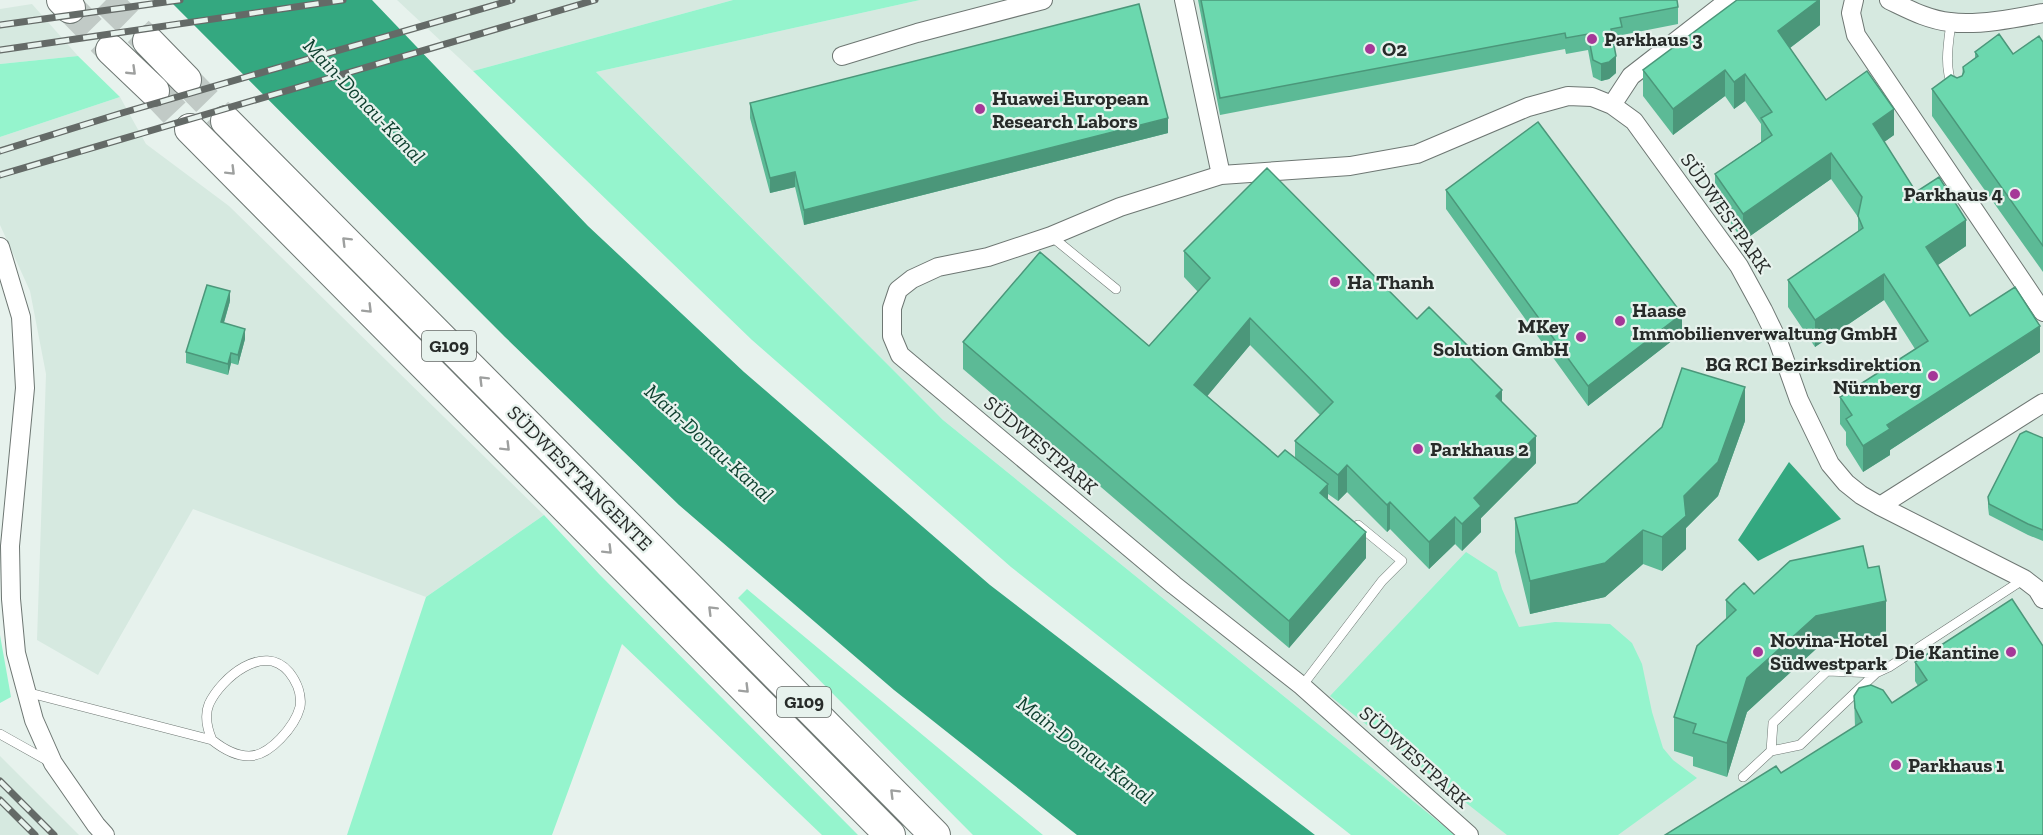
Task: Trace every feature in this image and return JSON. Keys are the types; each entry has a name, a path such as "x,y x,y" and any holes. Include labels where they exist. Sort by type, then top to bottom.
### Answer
{"highway":[{"path":"148,41 186,80"},
{"path":"111,50 154,91"},
{"name":"SÜDWESTTANGENTE","path":"226,121 935,835"},
{"name":"SÜDWESTTANGENTE","path":"190,129 890,835"}],"street":[{"path":"842,56 917,33 1043,0"},
{"path":"1184,0 1221,175"},
{"path":"1612,105 1631,76 1729,0"},
{"path":"1854,0 1851,13 1856,35 2043,312"},
{"path":"1889,0 1920,15 1951,23 2040,18"},
{"name":"SÜDWESTPARK","path":"1469,835 1302,686 1174,585 900,355 892,336 892,308 898,290 912,279 938,267 987,257 1051,236 1119,207 1221,175 1350,166 1417,154 1528,107 1568,96 1592,97 1612,105 1634,121 1739,266 1778,341 1799,400 1830,464 1846,483 1880,506 2024,579 2037,589 2043,599"},
{"path":"0,247 21,317 25,388 10,546 11,599 16,653 34,720 53,763 105,835"},
{"path":"1880,506 2043,403"}],"lane":[{"path":"1951,23 1947,62 1948,78 1957,98"},
{"path":"1051,236 1116,289"},
{"path":"1302,686 1382,581 1405,559 1349,519"},
{"path":"1743,777 1771,751 1800,745 1876,673 1889,667 2024,579"},
{"path":"26,692 212,740 222,748 251,756 266,751 282,738 300,707 299,689 289,671 274,662 255,662 236,671 224,683 209,705 206,725 212,740"},
{"path":"1771,751 1773,723 1827,671 1876,673"},
{"path":"0,734 53,763"}],"shaded area":[{"path":"397,0 733,0 473,71"},
{"path":"733,0 920,0 596,72 943,420 1455,835 1351,835 1011,567 752,340 473,71"},
{"path":"920,0 2043,0 2043,835 1455,835 943,420 596,72"},
{"path":"32,4 78,56 0,64 0,9"},
{"path":"78,56 120,97 0,137 0,64"},
{"path":"120,97 146,144 229,206 544,515 426,597 193,509 98,675 37,640 46,374 30,291 0,225 0,137"},
{"path":"544,515 599,574 858,835 822,835 622,644 552,835 347,835 426,597"},
{"path":"1466,552 1497,572 1519,627 1555,622 1610,624 1632,643 1642,664 1652,712 1663,748 1673,760 1697,778 1618,835 1507,835 1330,696"},
{"path":"747,589 1043,835 973,835 738,598"},
{"path":"0,635 11,697 0,703"},
{"path":"0,756 79,835 0,835"}],"water":[{"name":"Main-Donau-Kanal","path":"169,0 372,0 588,226 744,372 990,585 1315,835 1077,835 894,690 679,505 505,337"},
{"path":"1789,462 1841,519 1758,561 1738,540"}],"building":[{"path":"1201,0 1677,0 1678,7 1620,18 1622,27 1611,29 1616,56 1609,62 1601,64 1593,60 1588,34 1566,38 1565,33 1220,98"},
{"path":"1737,0 1819,0 1778,31 1826,100 1867,71 1894,109 1873,124 1916,192 1939,177 1966,220 1926,247 1970,316 2015,287 2040,326 1887,425 1890,429 1863,446 1846,419 1852,415 1840,397 1928,341 1884,274 1815,320 1788,280 1863,228 1858,216 1862,197 1831,153 1743,214 1715,174 1772,135 1761,118 1772,112 1745,74 1734,82 1725,70 1673,109 1643,70"},
{"path":"1139,4 1168,118 804,210 795,172 770,178 750,103"},
{"name":"Parkhaus 4","path":"1999,34 2013,54 2039,36 2043,42 2043,246 1932,89 1951,75 1957,78 1962,76 1963,67 1978,56 1975,52"},
{"path":"1538,122 1682,314 1588,386 1446,190"},
{"path":"1267,168 1417,319 1429,307 1468,346 1463,351 1502,390 1496,396 1536,436 1474,498 1481,506 1462,524 1455,517 1429,542 1390,502 1387,505 1347,465 1338,475 1295,441 1333,402 1250,318 1194,385 1278,457 1285,450 1328,484 1320,493 1366,532 1289,621 963,342 1040,252 1149,346 1210,278 1184,251"},
{"path":"207,285 230,291 221,322 245,329 238,355 231,353 228,364 186,352"},
{"path":"1682,368 1745,387 1718,462 1684,496 1686,516 1662,537 1643,530 1605,563 1530,581 1515,518 1577,503 1662,427"},
{"path":"2026,431 2043,438 2043,530 1989,504 1988,497 2020,434"},
{"path":"1863,546 1868,568 1879,566 1886,601 1816,616 1747,678 1727,743 1693,733 1696,724 1674,717 1697,646 1736,610 1726,600 1735,591 1744,583 1754,594 1790,561"},
{"path":"2012,599 2043,646 2043,835 1665,835 1776,766 1781,773 1862,722 1855,708 1854,696 1859,688 1871,685 1883,690 1892,703 1927,680 1915,662"}],"tunnel":[{"path":"106,0 148,41"},
{"path":"70,8 111,50"},
{"path":"186,80 226,121"},
{"path":"154,91 190,129"}],"railway":[{"path":"0,25 180,0"},
{"path":"0,50 343,0"},
{"path":"0,151 122,113 512,0"},
{"path":"0,175 595,0"},
{"path":"0,781 54,835"},
{"path":"0,800 35,835"}],"place":[{"name":"Parkhaus 3","path":"1592,39"},
{"name":"O2","path":"1370,49"},
{"name":"Huawei European Research Labors","path":"980,109"},
{"name":"Parkhaus 4","path":"2015,194"},
{"name":"Ha Thanh","path":"1335,282"},
{"name":"Haase Immobilienverwaltung GmbH","path":"1620,321"},
{"name":"MKey Solution GmbH","path":"1581,337"},
{"name":"BG RCI Bezirksdirektion Nürnberg","path":"1933,376"},
{"name":"Parkhaus 2","path":"1418,449"},
{"name":"Novina-Hotel Südwestpark","path":"1758,652"},
{"name":"Die Kantine","path":"2011,652"},
{"name":"Parkhaus 1","path":"1896,765"}]}
